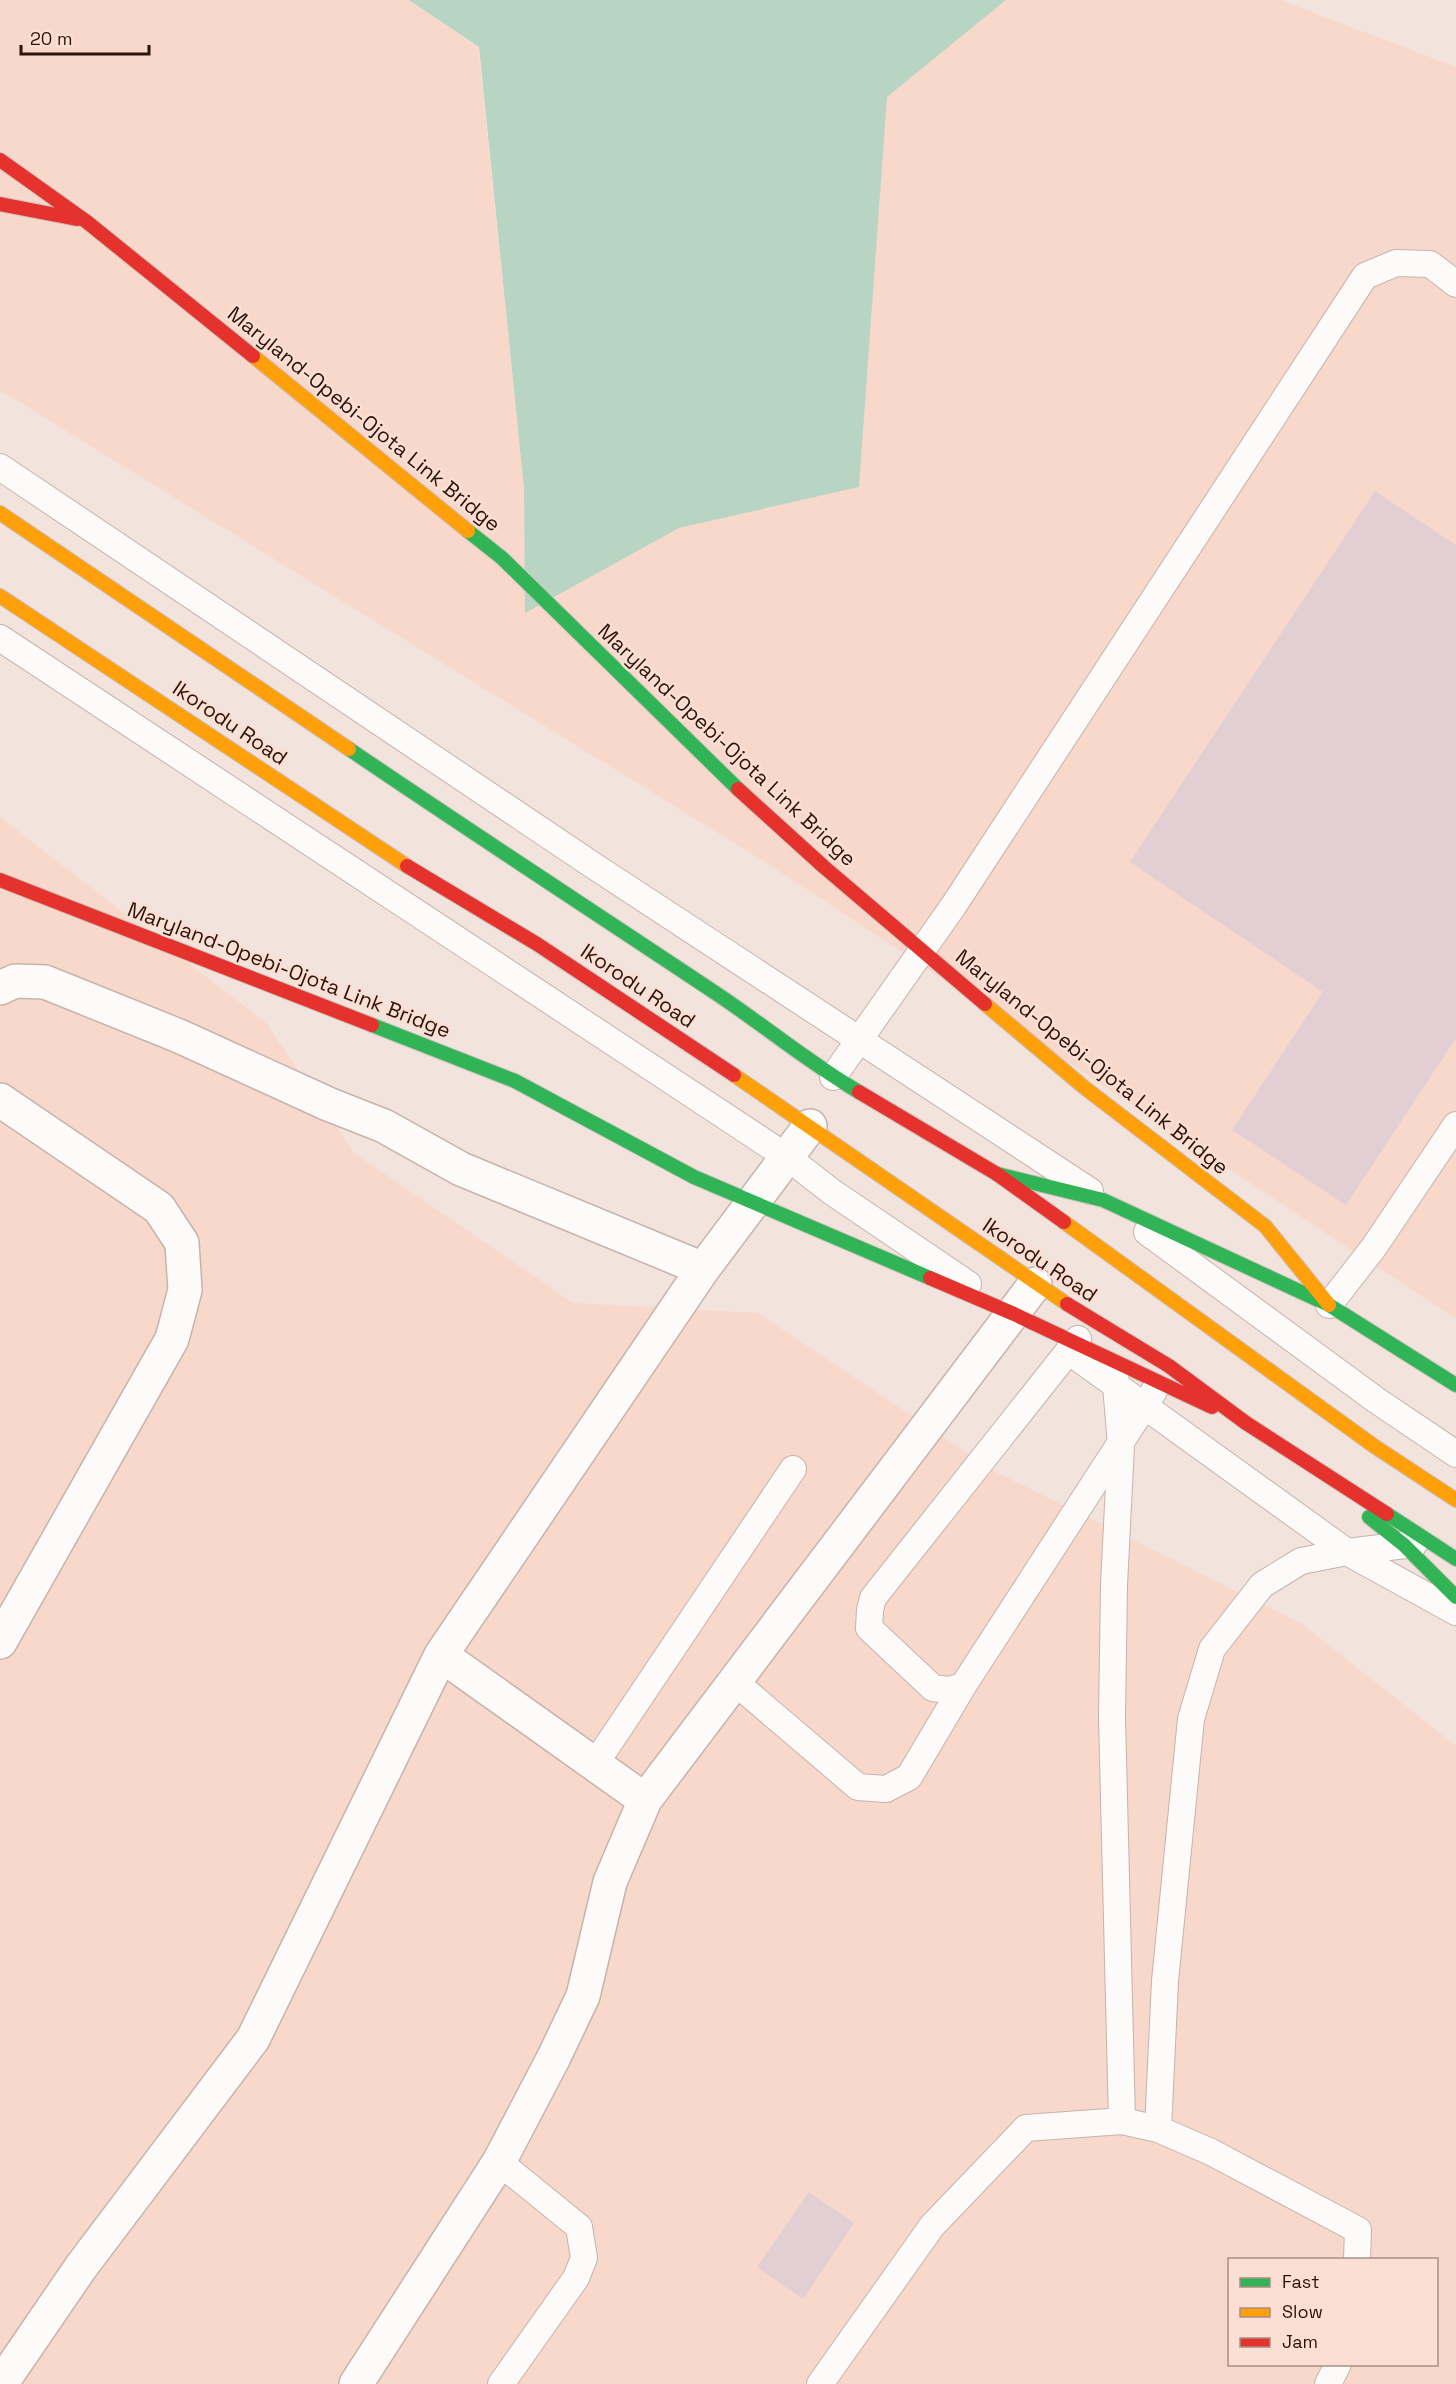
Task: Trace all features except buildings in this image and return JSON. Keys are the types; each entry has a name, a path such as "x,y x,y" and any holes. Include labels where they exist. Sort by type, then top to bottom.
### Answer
{"main road":[{"name":"Maryland-Opebi-Ojota Link Bridge","path":"0,160 87,222 502,558 715,768 921,950 1085,1088 1265,1226 1329,1305"},
{"name":"Maryland-Opebi-Ojota Link Bridge","path":"0,204 87,222"},
{"name":"Ikorodu Road","path":"0,513 572,900 719,995 832,1077 998,1174 1374,1446 1456,1500"},
{"name":"Ikorodu Road","path":"0,596 404,864 537,944 810,1126 1035,1284 1113,1332 1164,1374 1246,1423 1456,1558"},
{"name":"Maryland-Opebi-Ojota Link Bridge","path":"0,880 515,1081 694,1177 1014,1314"},
{"name":"Ikorodu Road","path":"998,1174 1104,1200 1206,1250 1329,1305 1456,1385"},
{"path":"1114,1372 1164,1374"},
{"name":"Ikorodu Road","path":"1246,1423 1404,1545 1456,1597"}],"street":[{"path":"0,988 15,981 45,982 179,1036 306,1094 384,1126 460,1169 703,1269"},
{"path":"0,1100 159,1208 182,1243 185,1290 172,1340 0,1642"},
{"path":"1,2384 81,2267 252,2039 441,1654 703,1269 810,1126"},
{"path":"356,2384 499,2163 582,1996 610,1882 645,1800 1035,1284"},
{"path":"441,1654 645,1800"}],"lane":[{"path":"832,1077 954,905 1365,276 1396,263 1430,264 1456,284"},
{"path":"0,467 594,866 1104,1200 1376,1400 1456,1454"},
{"path":"0,638 787,1157 832,1192 1014,1314 1114,1372 1144,1405 1347,1552 1456,1612"},
{"path":"1329,1305 1374,1247 1456,1125"},
{"path":"963,1686 948,1690 933,1688 869,1628 873,1598 1072,1347 1090,1318"},
{"path":"1113,1332 1114,1372 1121,1444 1114,1585 1112,1717 1122,2121"},
{"path":"735,1682 858,1787 886,1789 909,1777 963,1686 1164,1374"},
{"path":"595,1764 793,1469"},
{"path":"1158,2129 1165,1980 1191,1719 1212,1649 1262,1585 1301,1561 1347,1552 1431,1542"},
{"path":"819,2384 932,2226 1026,2128 1122,2121 1158,2129 1211,2152 1358,2230 1357,2258"},
{"path":"499,2163 579,2227 584,2258 576,2278 501,2384"},
{"path":"1328,2384 1337,2366"}],"shaded area":[{"path":"0,0 409,0 478,47 524,488 525,612 679,528 858,487 887,97 1006,0 1280,0 1456,67 1456,1319 767,863 0,390"},
{"path":"0,817 266,1023 354,1153 573,1303 758,1313 994,1471 1302,1624 1456,1746 1456,2384 0,2384"}],"green space":[{"path":"409,0 1006,0 887,97 859,487 679,528 525,613 524,488 479,47"}],"traffic: fast":[{"path":"468,531 502,558 738,789"},
{"path":"349,749 717,994 822,1069 859,1092"},
{"path":"372,1025 515,1081 694,1177 930,1278"},
{"path":"997,1174 1103,1200 1329,1305 1456,1385"},
{"path":"1387,1514 1456,1559"},
{"path":"1369,1517 1404,1545 1456,1597"}],"traffic: slow":[{"path":"253,356 468,531"},
{"path":"0,513 349,749"},
{"path":"0,596 407,866"},
{"path":"985,1004 1085,1088 1265,1226 1329,1305"},
{"path":"734,1075 1067,1304"},
{"path":"1064,1222 1374,1446 1456,1500"}],"traffic: jam":[{"path":"0,160 87,222 253,356"},
{"path":"0,204 77,219"},
{"path":"738,789 824,867 985,1004"},
{"path":"407,866 537,944 734,1075"},
{"path":"0,880 372,1025"},
{"path":"859,1092 997,1174 1064,1222"},
{"path":"930,1278 1014,1314 1212,1407"},
{"path":"1067,1304 1169,1366 1246,1423 1387,1514"}]}
